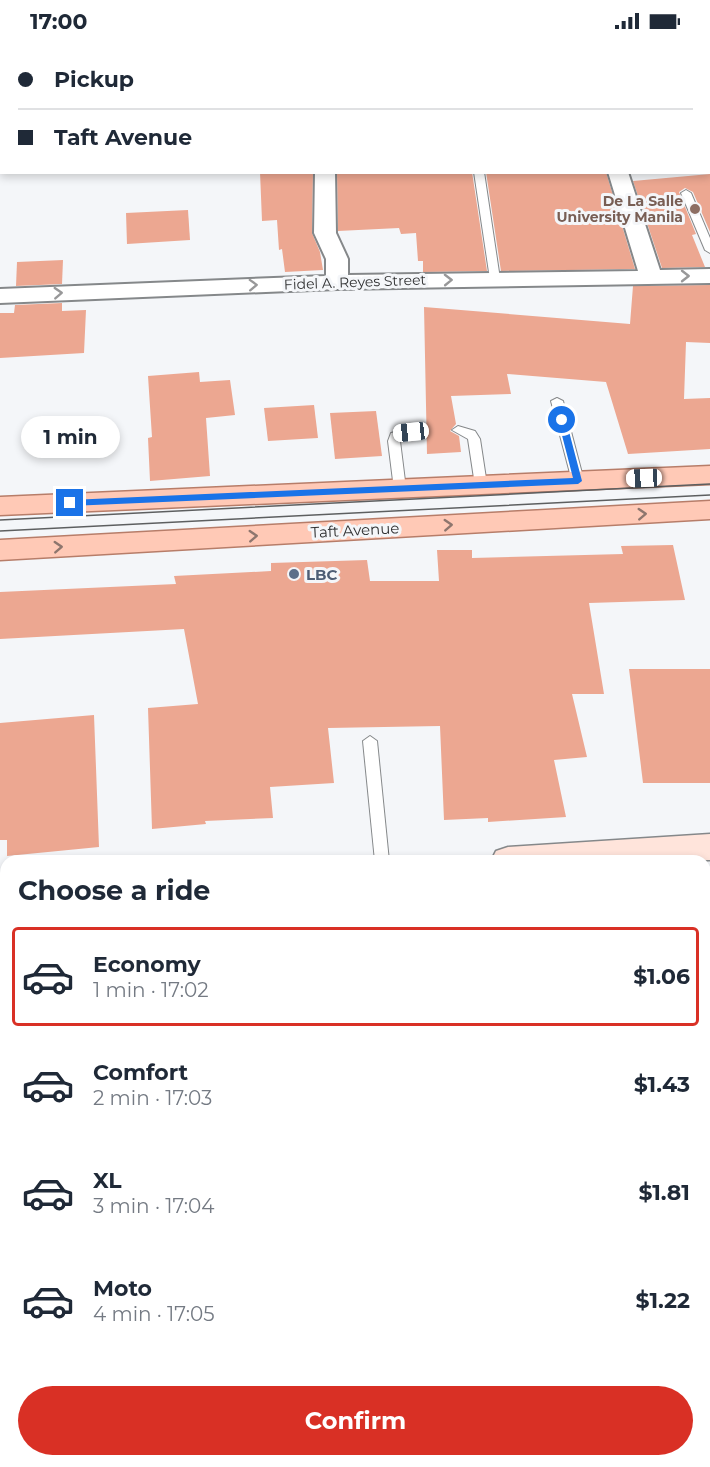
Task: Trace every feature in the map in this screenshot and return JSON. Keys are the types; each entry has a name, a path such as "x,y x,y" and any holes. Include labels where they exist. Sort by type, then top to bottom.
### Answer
{"main road":[{"path":"0,506 710,475"},
{"name":"Taft Avenue","path":"0,550 710,510"}],"street":[{"path":"325,174 325,233 337,259 337,282"},
{"path":"619,174 651,276"},
{"name":"Fidel A. Reyes Street","path":"0,296 337,282 710,276"},
{"path":"601,855 710,848"}],"lane":[{"path":"479,174 495,279"},
{"path":"686,193 710,250"},
{"path":"557,401 578,481"},
{"path":"458,430 471,434 474,440 481,485"},
{"path":"400,489 394,436 411,432"},
{"path":"370,741 381,855"}],"building":[{"path":"260,174 313,174 312,233 320,252 323,270 285,272 282,249 279,250 277,220 262,221"},
{"path":"337,174 472,174 487,271 423,272 423,261 418,261 416,233 401,234 399,228 338,231"},
{"path":"486,174 607,174 635,269 501,271"},
{"path":"710,174 710,232 693,192 685,188 679,192 696,234 692,235 705,267 662,268 633,181"},
{"path":"188,210 190,240 127,244 126,213"},
{"path":"63,260 62,284 16,286 17,262"},
{"path":"710,285 710,343 686,342 684,399 710,398 710,449 628,454 606,382 507,374 511,394 451,396 456,424 450,431 459,436 461,452 427,454 424,307 630,324 633,286"},
{"path":"62,303 62,311 86,310 84,353 0,358 0,313 14,313 15,305"},
{"path":"199,372 200,382 230,380 235,415 206,418 210,476 150,481 148,438 152,437 148,376"},
{"path":"314,405 318,438 268,441 264,408"},
{"path":"376,411 382,456 335,459 330,413"},
{"path":"673,545 685,600 589,603 604,694 572,694 587,757 554,760 566,817 488,822 488,818 444,820 440,726 328,728 334,783 270,787 273,818 205,821 206,824 152,829 148,708 198,704 184,629 0,639 0,592 176,584 174,576 271,571 271,563 367,560 370,581 439,581 437,550 472,550 472,558 623,554 621,546"},
{"path":"629,669 710,669 710,783 643,783"},
{"path":"94,715 99,847 7,855 7,840 0,840 0,723"}],"tram line":[{"path":"0,520 710,484"},
{"path":"0,531 710,495"}],"place":[{"name":"De La Salle University Manila","path":"695,209"},
{"name":"LBC","path":"294,574"}],"route":[{"path":"70,503 578,481 562,420"}]}
